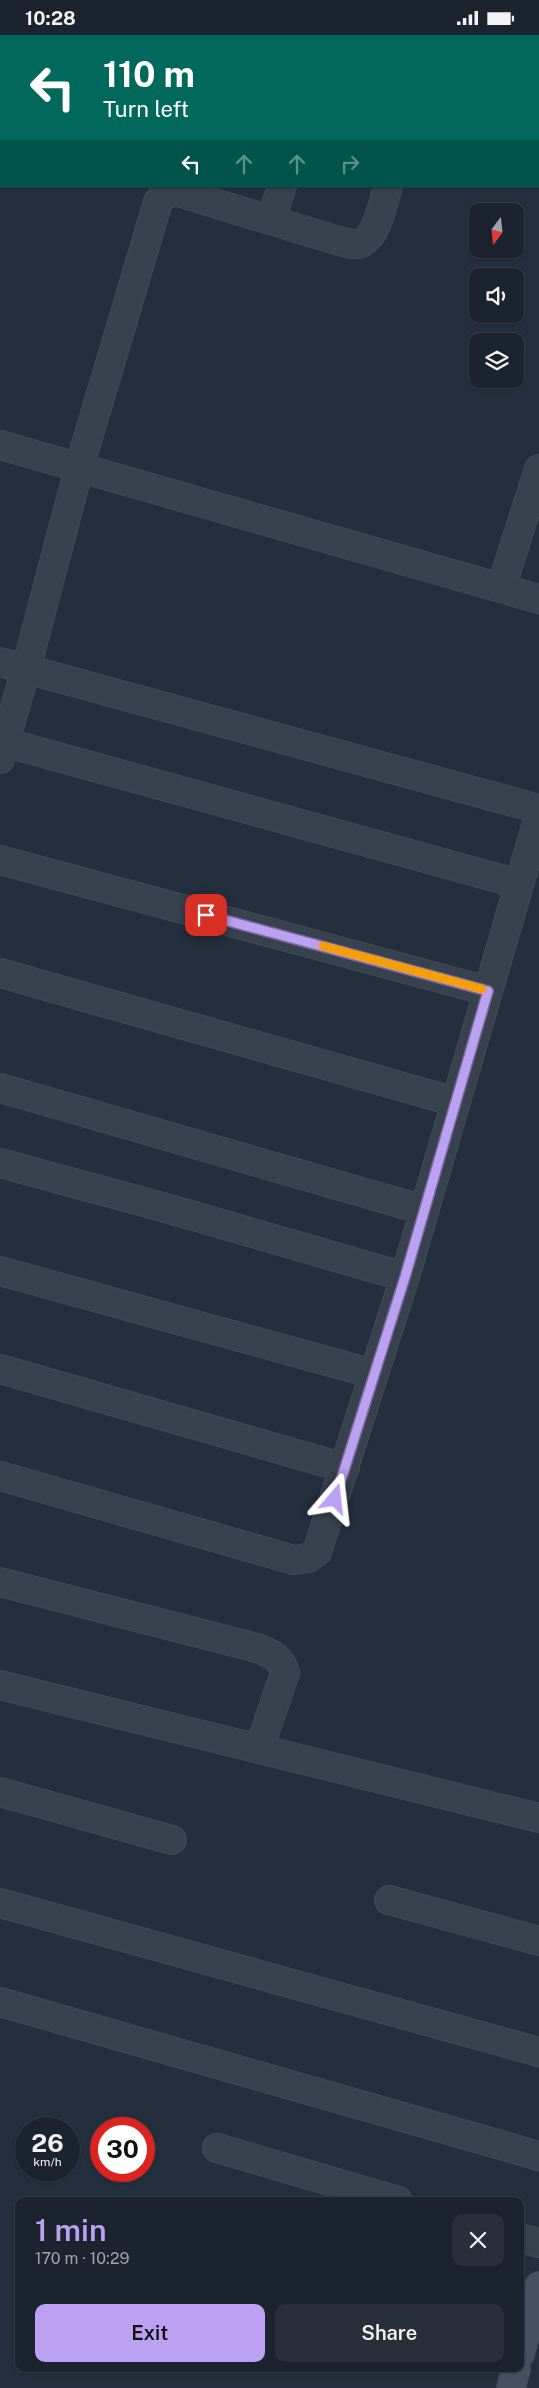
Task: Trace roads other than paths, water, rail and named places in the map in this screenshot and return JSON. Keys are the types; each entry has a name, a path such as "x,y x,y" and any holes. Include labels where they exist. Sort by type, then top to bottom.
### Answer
{"street":[{"path":"271,221 282,187"},
{"path":"388,187 376,225 368,239 356,244 339,241 178,192 164,193 158,202 79,468 26,669 2,747 519,884"},
{"path":"0,445 539,599"},
{"path":"501,588 539,469"},
{"path":"0,662 539,809"},
{"path":"0,1476 294,1560 308,1558 317,1552 405,1277 539,816"},
{"path":"0,859 488,991"},
{"path":"0,973 456,1102"},
{"path":"0,1088 424,1210"},
{"path":"0,1163 166,1208 405,1277"},
{"path":"0,1271 374,1374"},
{"path":"0,1369 345,1468"},
{"path":"0,1582 274,1655 282,1663 284,1673 282,1685 259,1749"},
{"path":"0,1685 539,1818"},
{"path":"0,1792 172,1840"},
{"path":"389,1900 539,1941"},
{"path":"0,1903 539,2052"},
{"path":"0,2002 539,2156"},
{"path":"217,2148 384,2197"},
{"path":"524,2239 539,2243"},
{"path":"524,2340 539,2286"},
{"path":"510,2388 515,2372"}]}
